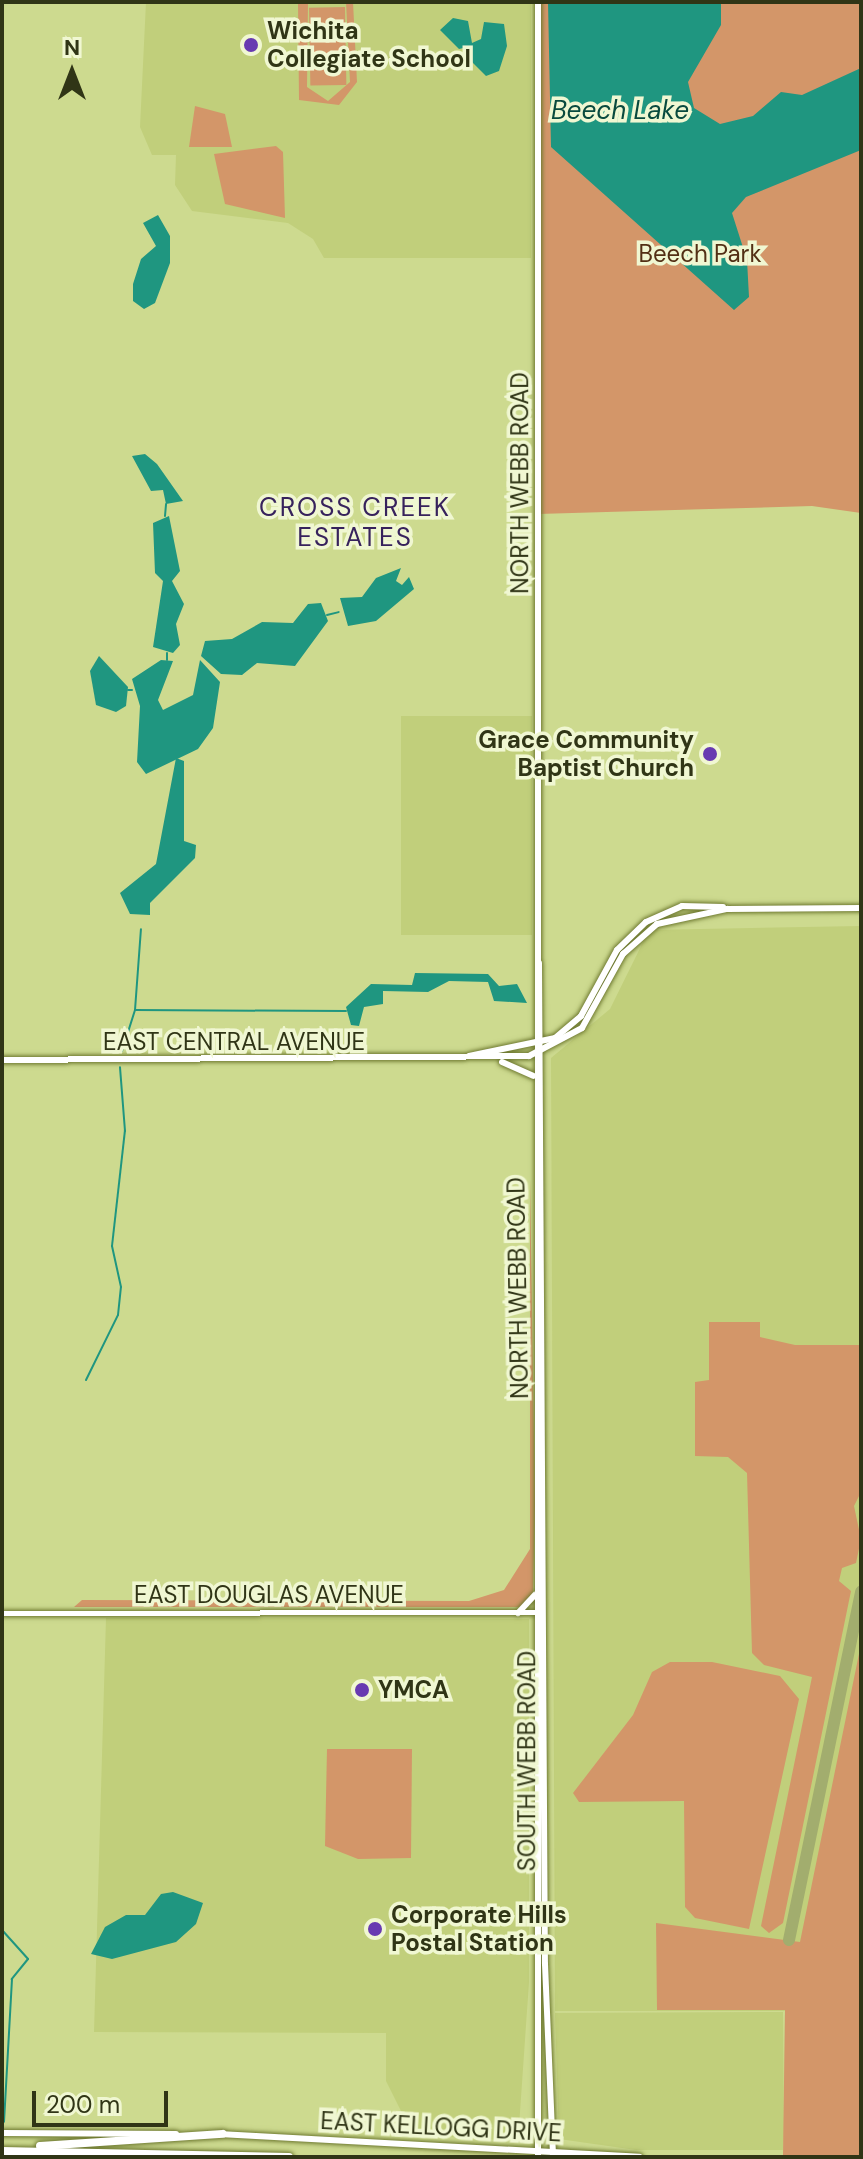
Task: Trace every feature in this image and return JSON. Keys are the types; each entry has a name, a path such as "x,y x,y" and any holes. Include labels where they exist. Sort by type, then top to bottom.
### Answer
{"highway":[{"path":"2,2150 223,2134"},
{"path":"2,2150 289,2157"}],"main road":[{"name":"NORTH WEBB ROAD","path":"538,2 539,963 545,1604"},
{"name":"EAST CENTRAL AVENUE","path":"465,1057 534,1046 581,1016 617,950 646,922 682,906 727,909 861,908"},
{"name":"EAST CENTRAL AVENUE","path":"2,1060 495,1059 534,1055 542,1053 590,1020 623,954 646,932 683,914 727,909"},
{"name":"NORTH WEBB ROAD","path":"536,1612 534,1046 539,963"},
{"path":"495,1059 526,1067 534,1077"},
{"path":"518,1613 536,1592"},
{"path":"545,1604 536,1612 545,1626"},
{"name":"SOUTH WEBB ROAD","path":"545,1604 545,1777 553,2154"},
{"name":"SOUTH WEBB ROAD","path":"536,1612 538,2154"},
{"path":"536,1777 545,1777"},
{"name":"EAST KELLOGG DRIVE","path":"2,2133 223,2134 507,2149 538,2154 639,2157"},
{"path":"507,2149 519,2157"}],"street":[{"path":"534,1243 543,1243"},
{"name":"EAST DOUGLAS AVENUE","path":"2,1613 536,1612"}],"shaded area":[{"path":"146,2 531,2 531,258 324,258 313,239 288,223 192,211 175,185 176,155 152,155 140,127"},
{"path":"401,716 532,716 532,935 401,935"},
{"path":"861,926 861,2135 784,2135 783,2150 636,2150 559,2139 555,2013 783,2012 784,2131 785,2011 555,2011 551,1058 610,1009 649,930"},
{"path":"106,1618 529,1619 529,1982 518,2141 413,2135 386,2081 386,2033 94,2032"}],"green space":[{"path":"298,2 308,2 307,87 328,101 350,82 346,2 353,2 357,82 339,105 299,100"},
{"name":"Beech Park","path":"539,2 861,2 861,513 812,506 538,514"},
{"path":"345,7 346,85 310,86 309,8"},
{"path":"195,106 225,114 232,147 189,147"},
{"path":"276,146 283,152 285,218 225,204 214,154"},
{"path":"530,1179 535,1505 533,1592 522,1607 74,1607 82,1600 469,1601 504,1590 530,1549"},
{"path":"709,1322 760,1322 760,1337 795,1345 861,1345 861,1492 854,1506 861,1539 856,1563 842,1568 839,1581 851,1591 783,1923 769,1933 761,1926 812,1677 764,1665 752,1653 747,1473 728,1457 695,1456 695,1382 709,1380"},
{"path":"861,1644 861,2155 783,2156 785,2010 657,2010 656,1923 800,1942"},
{"path":"670,1662 712,1662 780,1676 799,1699 749,1929 695,1918 685,1907 684,1801 579,1802 573,1793 633,1715 652,1672"},
{"path":"327,1749 412,1749 411,1858 358,1859 325,1846"}],"water":[{"name":"Beech Lake","path":"548,2 721,2 721,25 688,82 694,108 720,124 753,116 781,92 802,95 861,68 861,150 746,197 732,213 747,260 749,297 734,310 551,147"},
{"path":"453,18 468,21 472,43 481,39 484,22 504,24 507,46 499,71 486,76 470,60 472,46 459,49 440,30"},
{"path":"158,215 170,236 170,263 155,303 144,309 133,301 133,284 141,259 156,246 143,223"},
{"path":"145,454 157,464 183,501 166,504 163,490 151,491 132,456"},
{"path":"169,516 180,571 172,581 184,604 176,624 180,645 173,653 153,647 163,581 155,573 153,523"},
{"path":"401,568 396,581 402,585 409,577 414,589 376,621 348,626 340,598 362,597 376,578"},
{"path":"321,603 328,621 295,666 257,663 242,675 221,674 201,656 205,641 232,639 262,622 293,623 308,604"},
{"path":"99,656 128,687 126,706 116,712 96,705 90,671"},
{"path":"161,660 173,661 158,700 163,710 193,695 200,660 220,682 213,728 198,749 146,774 137,762 140,706 132,679"},
{"path":"176,758 184,761 184,841 196,845 195,858 150,903 150,915 130,914 120,893 156,864"},
{"path":"415,973 488,974 499,986 517,984 527,1003 494,1001 488,982 449,981 428,992 383,991 383,1004 364,1007 359,1026 351,1025 346,1007 371,984 412,985"},
{"path":"173,1892 203,1903 196,1924 176,1942 112,1959 91,1954 105,1927 126,1915 145,1915 161,1894"}],"waterway":[{"path":"165,516 166,504"},
{"path":"327,615 339,612"},
{"path":"167,653 167,660"},
{"path":"122,1051 135,1010 141,929"},
{"path":"135,1010 346,1011"},
{"path":"86,1380 118,1315 121,1287 112,1246 125,1131 120,1067"},
{"path":"2,1930 28,1959 12,1979 4,2122"}],"taxiway":[{"path":"789,1940 861,1591"}],"place":[{"name":"Wichita Collegiate School","path":"251,45"},
{"name":"Grace Community Baptist Church","path":"710,754"},
{"name":"YMCA","path":"362,1690"},
{"name":"Corporate Hills Postal Station","path":"375,1929"}],"district":[{"name":"CROSS CREEK ESTATES","path":"355,523"}]}
